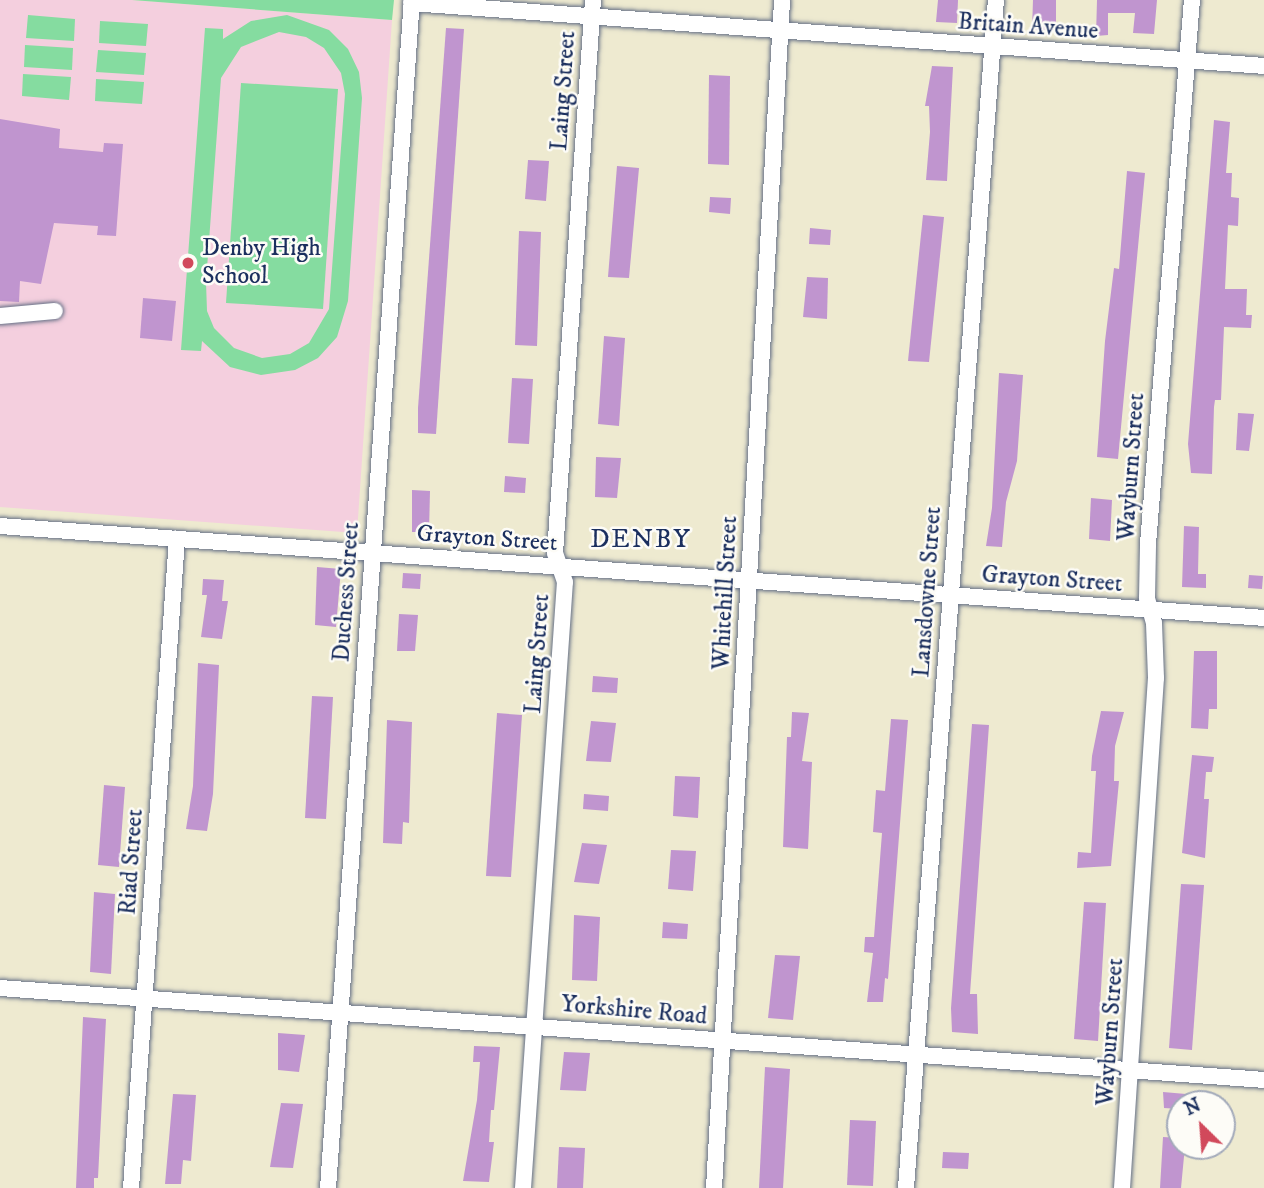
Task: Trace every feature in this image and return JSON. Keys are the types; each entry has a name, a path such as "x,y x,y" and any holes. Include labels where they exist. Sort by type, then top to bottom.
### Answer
{"street":[{"name":"Laing Street","path":"523,1188 565,582 555,553 593,0"},
{"name":"Whitehill Street","path":"714,1188 782,0"},
{"name":"Lansdowne Street","path":"906,1188 996,0"},
{"name":"Wayburn Street","path":"1122,1188 1156,678 1148,544 1192,0"},
{"name":"Britain Avenue","path":"412,1 779,32 1264,66"},
{"name":"Duchess Street","path":"328,1188 412,1"},
{"path":"0,316 55,311"},
{"name":"Grayton Street","path":"0,526 1264,618"},
{"name":"Riad Street","path":"131,1188 177,539"},
{"name":"Yorkshire Road","path":"0,988 1264,1080"}],"shaded area":[{"name":"Denby High School","path":"0,0 132,0 392,20 357,533 0,507"}],"green space":[{"path":"132,0 394,0 392,20"},
{"path":"28,15 75,19 74,41 26,38"},
{"path":"287,15 329,30 348,49 359,72 362,98 348,301 337,337 318,358 295,370 261,375 230,367 202,341 201,351 181,350 205,28 223,29 223,39 251,21","holes":["279,32 306,37 324,48 341,73 345,94 329,309 309,343 290,354 262,358 234,348 214,328 207,311 206,282 221,78 241,47"]},
{"path":"100,21 148,24 146,46 99,43"},
{"path":"25,45 73,48 72,70 24,67"},
{"path":"98,50 146,53 144,75 96,72"},
{"path":"23,74 71,77 69,100 22,96"},
{"path":"96,79 144,82 142,104 95,101"},
{"path":"241,83 338,89 323,309 226,303"}],"building":[{"path":"938,0 958,0 957,23 936,22"},
{"path":"1033,0 1056,0 1056,30 1032,30"},
{"path":"1097,0 1157,0 1154,34 1133,33 1135,13 1108,13 1108,35 1096,36"},
{"path":"446,28 464,29 436,434 418,433 418,408"},
{"path":"932,66 953,67 947,181 926,180 930,132 929,106 925,106"},
{"path":"709,75 730,76 729,165 708,164"},
{"path":"0,119 60,129 59,148 103,152 104,143 123,144 116,236 97,235 98,226 54,223 41,284 20,281 19,302 0,301"},
{"path":"1214,120 1230,122 1226,173 1232,173 1231,197 1239,198 1238,226 1228,225 1225,289 1247,289 1246,315 1252,315 1251,328 1224,327 1221,400 1215,400 1214,407 1212,474 1191,473 1188,444"},
{"path":"528,160 549,161 546,201 525,199"},
{"path":"617,166 639,168 629,278 608,277"},
{"path":"1127,171 1145,173 1118,459 1097,457 1105,341 1114,268 1119,269"},
{"path":"710,197 731,198 730,214 709,212"},
{"path":"923,215 944,217 929,362 908,361"},
{"path":"810,228 831,230 830,245 809,244"},
{"path":"519,231 541,232 537,346 515,345"},
{"path":"807,277 828,278 827,319 803,317"},
{"path":"143,298 176,301 172,341 140,338"},
{"path":"604,336 625,338 619,426 598,424"},
{"path":"999,373 1023,375 1017,461 1006,502 1002,547 986,546 992,508"},
{"path":"512,378 533,379 529,444 508,443"},
{"path":"1238,413 1254,414 1249,451 1236,450"},
{"path":"596,457 621,458 617,498 595,497"},
{"path":"505,476 526,478 525,493 504,492"},
{"path":"412,490 430,491 429,532 412,532"},
{"path":"1091,498 1112,500 1110,541 1089,539"},
{"path":"1184,526 1199,527 1198,574 1206,574 1206,588 1182,587"},
{"path":"317,567 341,569 336,627 315,625"},
{"path":"403,573 421,574 420,589 402,588"},
{"path":"1249,575 1263,576 1262,589 1248,588"},
{"path":"203,579 224,580 222,601 228,601 222,639 201,637 207,595 202,595"},
{"path":"399,614 418,615 415,651 397,651"},
{"path":"1194,651 1217,651 1217,709 1209,709 1208,729 1191,728"},
{"path":"198,663 219,665 213,794 207,831 186,829 193,786"},
{"path":"593,676 618,678 617,693 592,692"},
{"path":"312,696 333,697 326,819 305,818"},
{"path":"1101,711 1124,712 1115,746 1114,781 1119,781 1111,866 1077,868 1078,852 1091,853 1096,771 1091,771 1092,756"},
{"path":"792,712 809,713 802,761 812,762 808,849 783,847 787,737 791,737"},
{"path":"497,713 522,715 511,877 486,876"},
{"path":"891,719 908,720 888,979 885,978 883,1002 867,1002 873,953 864,952 865,937 874,937 882,833 873,832 876,790 885,791"},
{"path":"387,720 412,722 409,823 403,822 402,844 383,843"},
{"path":"591,721 616,723 611,762 586,761"},
{"path":"972,724 989,725 970,994 977,994 978,1034 952,1032 951,1008"},
{"path":"1192,755 1214,757 1212,772 1206,772 1204,799 1209,799 1205,858 1182,853"},
{"path":"675,776 700,777 698,818 673,816"},
{"path":"104,785 125,787 119,867 98,865"},
{"path":"584,794 609,796 608,811 583,809"},
{"path":"582,843 607,845 599,884 574,882"},
{"path":"671,850 696,851 693,891 668,889"},
{"path":"1181,884 1204,885 1192,1050 1169,1048"},
{"path":"94,892 115,894 111,974 90,972"},
{"path":"1084,902 1106,903 1098,1041 1074,1039"},
{"path":"574,915 600,917 597,981 572,980"},
{"path":"663,922 688,924 687,939 662,938"},
{"path":"775,955 800,956 793,1020 768,1018"},
{"path":"83,1017 106,1019 98,1178 94,1178 94,1188 76,1188"},
{"path":"278,1033 305,1035 299,1072 278,1070"},
{"path":"474,1046 500,1047 494,1110 491,1110 489,1142 494,1142 489,1182 463,1181 477,1100 480,1062 473,1062"},
{"path":"564,1052 590,1053 586,1091 560,1090"},
{"path":"765,1067 790,1069 783,1188 759,1188"},
{"path":"1163,1092 1166,1092 1164,1108"},
{"path":"173,1094 196,1095 191,1161 183,1160 181,1184 165,1184"},
{"path":"281,1103 303,1104 293,1168 270,1167"},
{"path":"850,1120 876,1121 873,1186 847,1185"},
{"path":"1163,1137 1166,1137 1166,1160 1184,1160 1181,1188 1160,1188"},
{"path":"559,1147 585,1148 583,1188 557,1188"},
{"path":"943,1152 969,1153 968,1169 942,1168"}],"place":[{"name":"Denby High School","path":"188,263"}],"district":[{"name":"DENBY","path":"641,540"}]}
